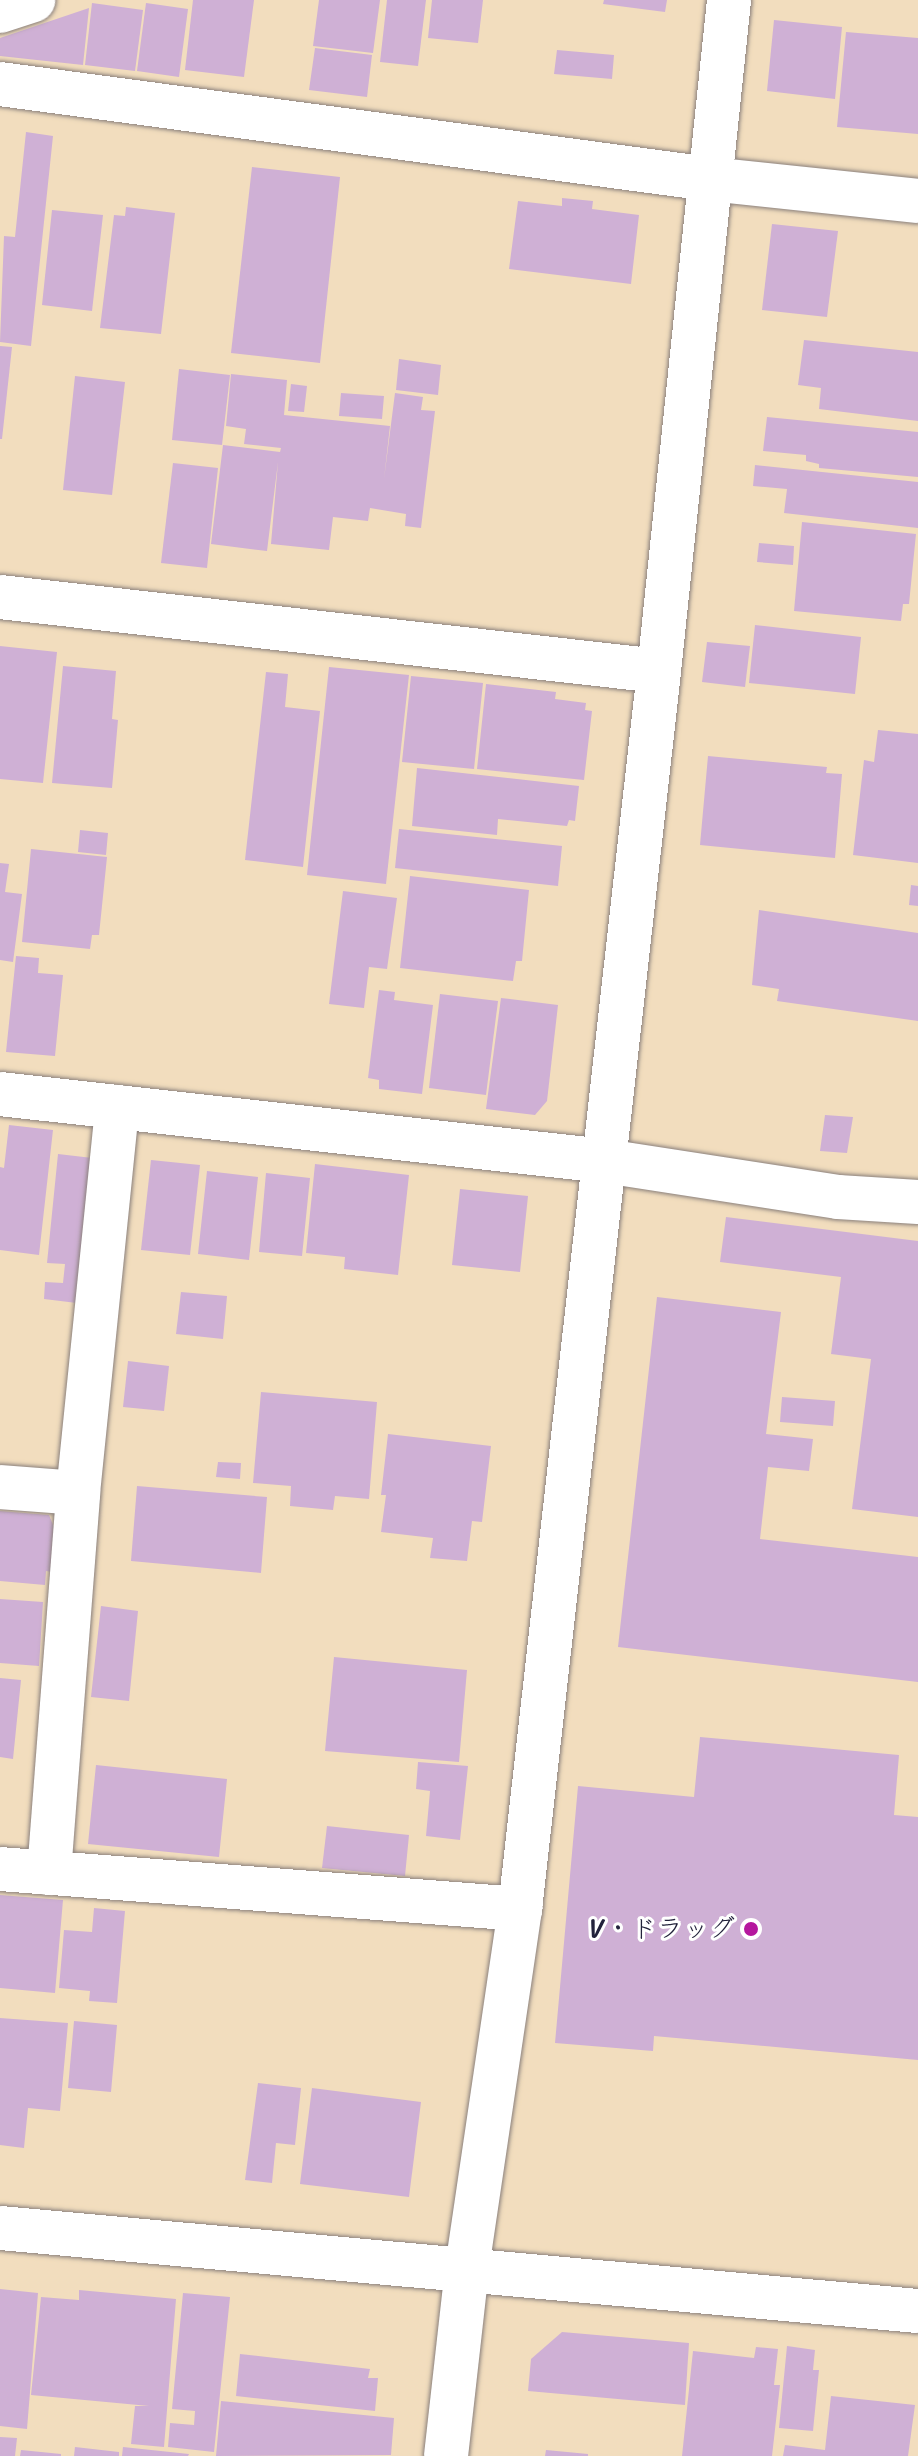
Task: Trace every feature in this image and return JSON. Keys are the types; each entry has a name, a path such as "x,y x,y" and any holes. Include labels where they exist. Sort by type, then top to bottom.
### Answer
{"street":[{"path":"0,11 33,0"},
{"path":"446,2456 467,2268 520,1909 659,671 729,0"},
{"path":"0,84 709,179 918,201"},
{"path":"0,597 659,671"},
{"path":"0,1094 605,1161 838,1197 918,1202"},
{"path":"49,1873 78,1493 117,1107"},
{"path":"0,1487 78,1493"},
{"path":"0,1869 520,1909"},
{"path":"0,2228 918,2311"}],"building":[{"path":"193,0 254,0 244,77 185,70"},
{"path":"319,0 380,0 373,53 313,46"},
{"path":"387,0 426,0 418,66 380,62"},
{"path":"432,0 483,0 478,43 428,38"},
{"path":"604,0 667,0 665,12 603,4"},
{"path":"92,3 143,10 135,71 85,65"},
{"path":"146,3 188,9 179,77 137,71"},
{"path":"89,8 83,65 0,56 0,38"},
{"path":"774,20 842,27 835,99 767,91"},
{"path":"846,32 918,38 918,134 837,127"},
{"path":"315,48 372,55 367,97 309,90"},
{"path":"557,50 614,55 612,79 554,74"},
{"path":"26,132 53,136 31,346 0,342 4,236 15,237"},
{"path":"252,167 340,177 320,363 231,353"},
{"path":"562,198 593,201 592,209 639,215 631,284 509,269 518,201 562,206"},
{"path":"126,207 175,213 161,334 100,328 114,215 125,216"},
{"path":"52,210 103,215 92,311 42,305"},
{"path":"772,224 838,231 827,317 762,310"},
{"path":"804,340 918,352 918,421 819,409 821,388 798,385"},
{"path":"0,346 12,347 2,439 0,439"},
{"path":"399,359 441,365 438,395 396,390"},
{"path":"179,369 230,375 222,445 172,440"},
{"path":"231,374 287,380 284,415 390,426 384,479 395,393 423,397 421,410 435,411 421,528 405,526 406,514 370,508 368,521 333,517 329,550 271,544 278,462 267,551 211,544 223,445 280,452 281,448 244,444 246,429 226,426"},
{"path":"75,376 125,382 112,495 63,490"},
{"path":"291,384 307,386 304,412 288,411"},
{"path":"341,393 384,396 382,419 339,416"},
{"path":"767,417 918,432 918,477 819,468 819,464 806,461 806,455 763,451"},
{"path":"173,463 218,468 207,568 161,563"},
{"path":"755,465 918,482 918,528 784,513 787,489 753,486"},
{"path":"802,522 916,534 909,604 903,604 901,621 794,611"},
{"path":"759,543 794,546 793,565 757,562"},
{"path":"755,625 861,637 855,694 749,683"},
{"path":"707,642 750,646 745,687 702,682"},
{"path":"0,646 57,652 43,783 0,779"},
{"path":"63,666 116,671 112,719 118,720 112,788 52,783"},
{"path":"329,667 409,675 386,884 307,875"},
{"path":"266,672 288,674 285,707 320,711 303,867 245,860"},
{"path":"411,676 483,683 474,769 402,762"},
{"path":"486,684 556,692 555,699 586,703 585,710 592,711 584,780 477,769"},
{"path":"878,730 918,734 918,863 853,855 864,760 874,762"},
{"path":"708,756 827,767 826,773 842,774 835,858 700,845"},
{"path":"417,768 579,786 575,821 569,820 567,826 498,819 497,835 412,826"},
{"path":"399,829 562,846 558,886 395,868"},
{"path":"80,830 108,833 106,855 78,852"},
{"path":"31,849 107,857 99,935 92,935 90,949 22,942"},
{"path":"0,863 9,864 5,892 22,894 13,962 0,960"},
{"path":"410,876 529,890 522,961 516,961 513,981 400,968"},
{"path":"911,885 918,886 918,906 909,905"},
{"path":"343,891 397,898 387,969 369,967 364,1008 329,1004"},
{"path":"759,910 918,933 918,1021 777,1001 779,989 752,985"},
{"path":"16,956 39,958 38,973 63,975 55,1056 6,1052"},
{"path":"379,990 395,992 394,1000 433,1005 422,1094 379,1089 379,1080 368,1078"},
{"path":"440,994 498,1001 486,1095 429,1088"},
{"path":"501,998 558,1005 547,1101 535,1115 486,1109"},
{"path":"825,1115 853,1117 847,1153 820,1151"},
{"path":"9,1125 53,1130 39,1255 0,1250 0,1167 4,1168"},
{"path":"58,1154 101,1159 85,1304 44,1299 45,1282 63,1283 65,1264 47,1263"},
{"path":"151,1160 200,1165 190,1255 141,1250"},
{"path":"315,1164 409,1175 398,1275 344,1269 345,1257 306,1253"},
{"path":"207,1171 258,1177 249,1260 198,1254"},
{"path":"266,1173 310,1178 302,1256 259,1252"},
{"path":"460,1189 528,1196 520,1272 452,1265"},
{"path":"726,1217 918,1241 918,1517 852,1509 871,1359 831,1354 841,1277 720,1262"},
{"path":"181,1292 227,1296 223,1339 176,1334"},
{"path":"657,1297 781,1312 766,1434 813,1439 809,1471 768,1467 760,1539 918,1557 918,1682 618,1647"},
{"path":"128,1361 169,1366 164,1411 123,1407"},
{"path":"261,1392 377,1402 369,1499 335,1496 333,1510 290,1506 291,1486 253,1483"},
{"path":"782,1397 835,1401 833,1426 780,1422"},
{"path":"388,1434 491,1446 482,1522 472,1521 467,1561 430,1558 433,1538 381,1532 386,1495 381,1495"},
{"path":"218,1462 241,1463 240,1479 216,1477"},
{"path":"137,1486 267,1497 261,1573 131,1561"},
{"path":"0,1511 49,1515 56,1532 52,1572 46,1571 45,1585 0,1581"},
{"path":"0,1599 43,1602 39,1666 0,1663"},
{"path":"101,1606 138,1611 129,1701 91,1697"},
{"path":"334,1657 467,1670 459,1762 325,1751"},
{"path":"0,1678 21,1680 13,1759 0,1757"},
{"path":"700,1737 899,1755 894,1815 918,1817 918,2060 654,2036 653,2051 555,2043 578,1786 694,1797"},
{"path":"418,1762 468,1766 460,1840 426,1836 430,1791 416,1789"},
{"path":"96,1765 227,1779 219,1857 88,1844"},
{"path":"327,1826 409,1835 405,1876 322,1868"},
{"path":"0,1895 63,1900 55,1993 0,1988"},
{"path":"94,1908 125,1911 117,2003 89,2001 90,1991 59,1988 64,1930 92,1932"},
{"path":"0,2018 68,2023 60,2111 28,2108 24,2148 0,2145"},
{"path":"74,2021 117,2025 111,2092 68,2088"},
{"path":"258,2083 301,2088 295,2145 276,2143 272,2183 245,2180"},
{"path":"312,2088 421,2102 409,2197 300,2184"},
{"path":"0,2289 38,2293 27,2429 0,2426"},
{"path":"79,2290 176,2299 164,2447 131,2444 135,2406 149,2406 31,2395 41,2297 79,2300"},
{"path":"183,2293 230,2297 214,2452 168,2447 170,2423 194,2425 195,2411 172,2409"},
{"path":"562,2332 689,2343 685,2405 528,2391 531,2359"},
{"path":"787,2346 815,2350 813,2370 819,2370 813,2431 779,2428"},
{"path":"756,2347 778,2349 774,2385 780,2385 772,2456 682,2456 693,2351 754,2358"},
{"path":"240,2354 370,2369 368,2378 378,2378 375,2411 236,2396"},
{"path":"831,2396 915,2405 908,2456 783,2456 785,2445 825,2450"},
{"path":"221,2401 394,2418 391,2455 216,2456"},
{"path":"0,2437 17,2438 15,2456 0,2456"},
{"path":"75,2447 119,2452 119,2456 74,2456"},
{"path":"123,2447 189,2454 122,2456"},
{"path":"21,2450 61,2454 61,2456 20,2456"},
{"path":"546,2450 588,2454 588,2456 545,2456"}],"place":[{"name":"V・ドラッグ","path":"751,1929"}]}
